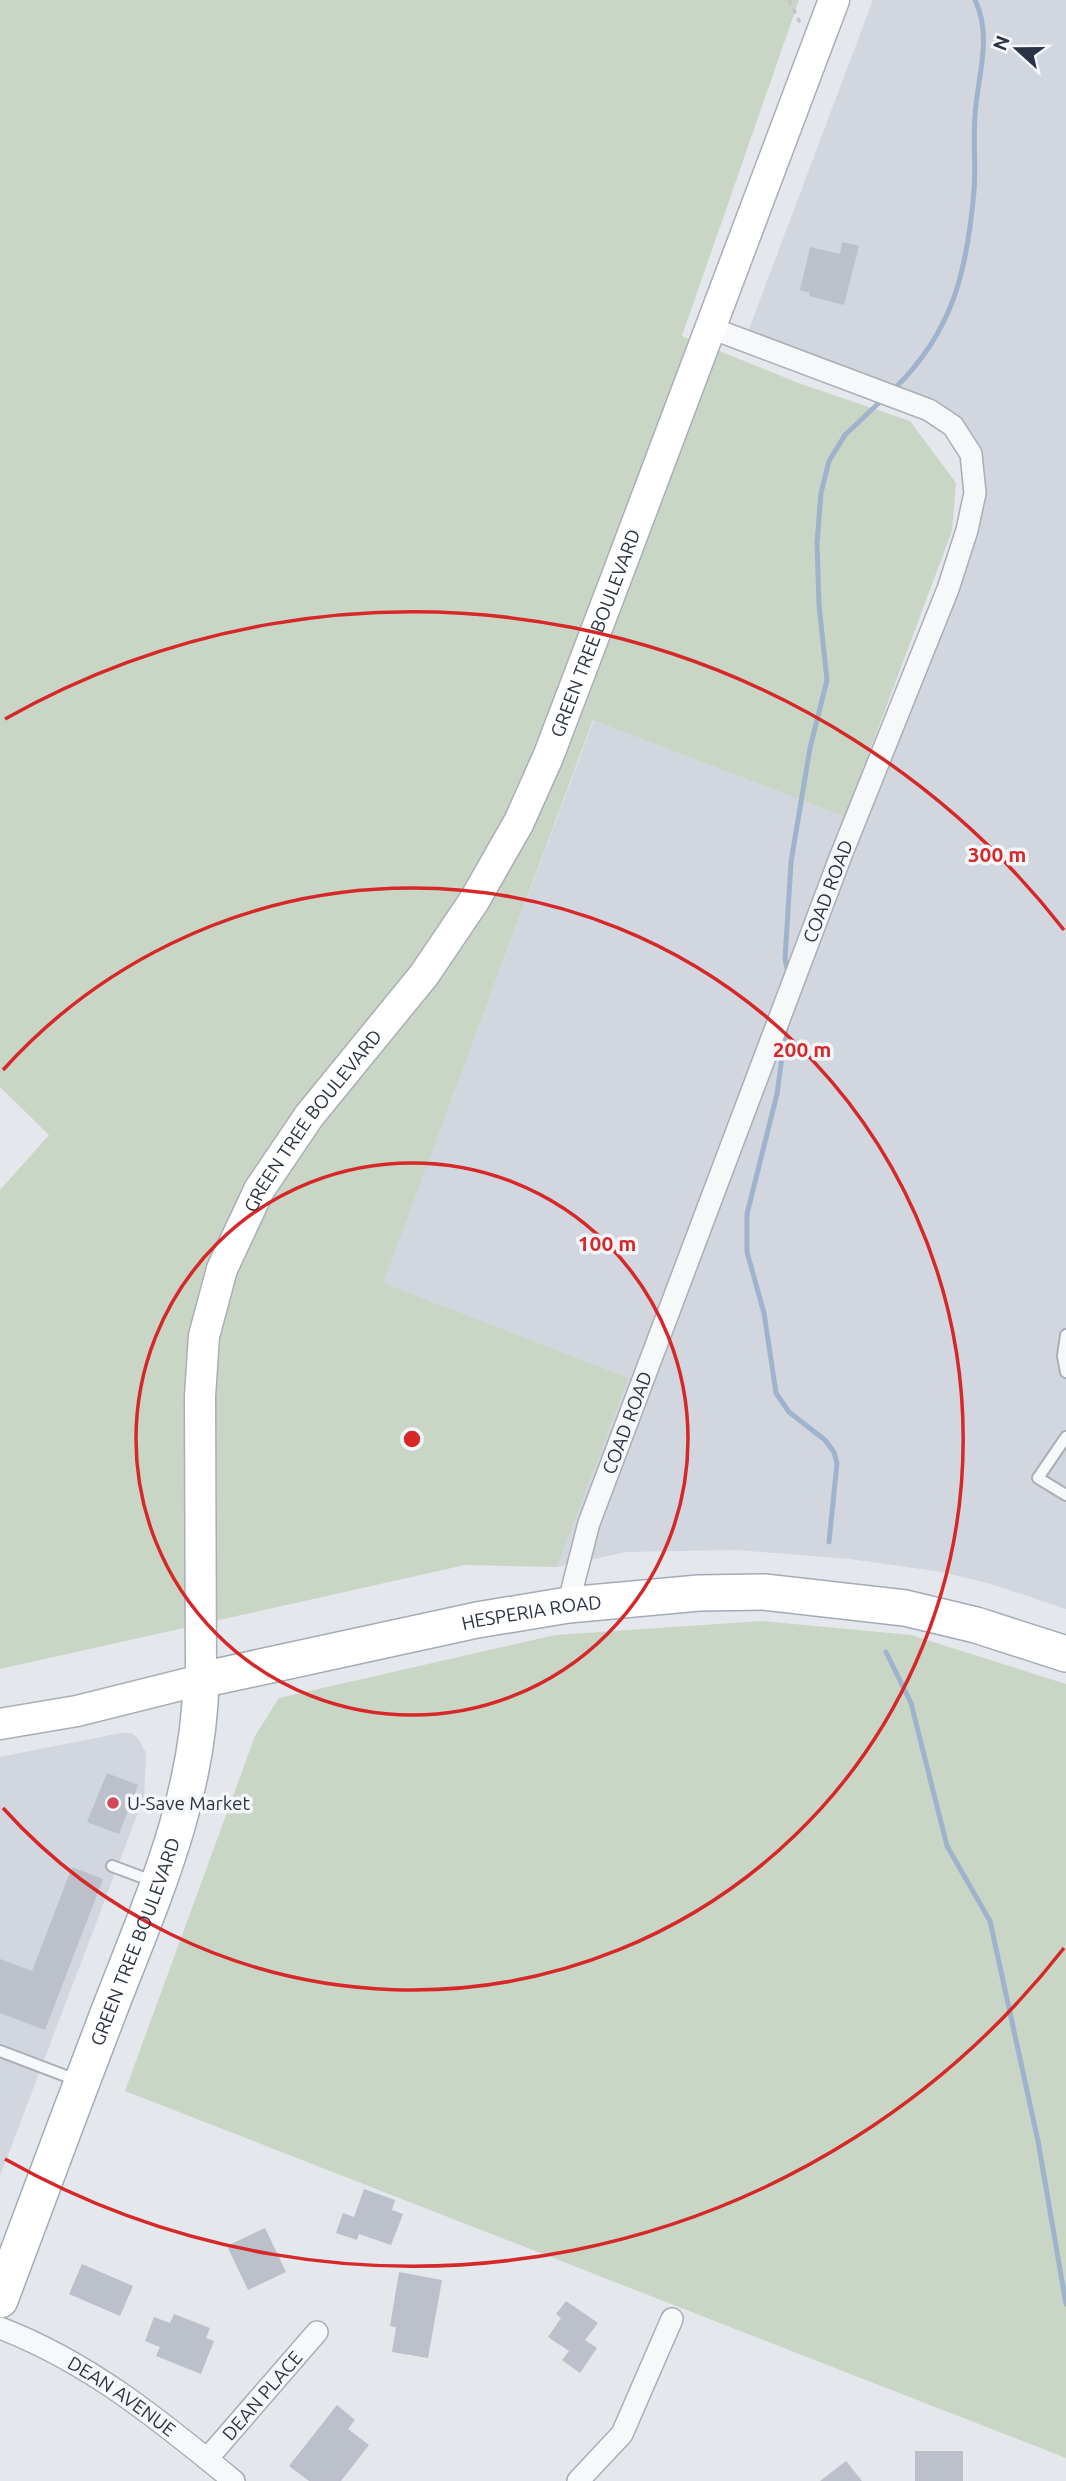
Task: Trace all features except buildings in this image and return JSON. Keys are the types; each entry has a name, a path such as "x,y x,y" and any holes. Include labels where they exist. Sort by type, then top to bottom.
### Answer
{"main road":[{"name":"GREEN TREE BOULEVARD","path":"0,2300 6,2265 82,2082 158,1884 192,1779 200,1726 201,1680 200,1396 204,1336 222,1269 259,1190 309,1116 424,975 474,901 519,822 553,744 834,0"},
{"name":"HESPERIA ROAD","path":"0,1724 77,1711 201,1680 477,1620 568,1605 699,1592 764,1592 905,1608 976,1625 1066,1654"}],"street":[{"name":"COAD ROAD","path":"568,1605 589,1523 840,858 948,589 967,530 975,493 971,454 953,426 929,410 711,328"},
{"path":"578,2481 622,2434 672,2319"},
{"name":"DEAN AVENUE","path":"0,2328 77,2362 128,2397 234,2481"},
{"name":"DEAN PLACE","path":"207,2459 317,2332"}],"lane":[{"path":"1066,1335 1063,1356 1066,1372"},
{"path":"1066,1437 1038,1478 1066,1495"},
{"path":"112,1866 158,1884"},
{"path":"0,2051 82,2082"}],"shaded area":[{"path":"873,0 1066,0 1066,1609 991,1584 942,1572 850,1559 737,1550 626,1552 557,1567 629,1378 382,1283 594,720 845,817 967,530 975,493 953,426 782,356 749,329"},
{"path":"131,1733 138,1738 146,1753 144,1797 0,2176 0,1757"}],"green space":[{"path":"0,0 799,0 682,336 801,384 910,421 956,483 952,531 845,817 593,720 383,1283 629,1378 557,1567 465,1565 0,1669 0,1190 49,1135 0,1087"},
{"path":"762,1621 911,1635 1066,1684 1066,2458 125,2091 255,1736 279,1698 555,1635"}],"waterway":[{"path":"894,389 914,367 943,322 954,299 967,248 974,191 975,116 983,43 983,29 975,0"},
{"path":"788,973 785,959 791,862 810,748 827,680 819,605 817,543 821,493 829,461 845,435 884,398"},
{"path":"786,1028 777,1094 747,1214 747,1252 764,1313 776,1393 789,1412 825,1440 834,1452 837,1463 829,1542"},
{"path":"886,1652 911,1703 947,1846 990,1921 1038,2141 1066,2304"}],"place":[{"name":"U-Save Market","path":"113,1803"}]}
